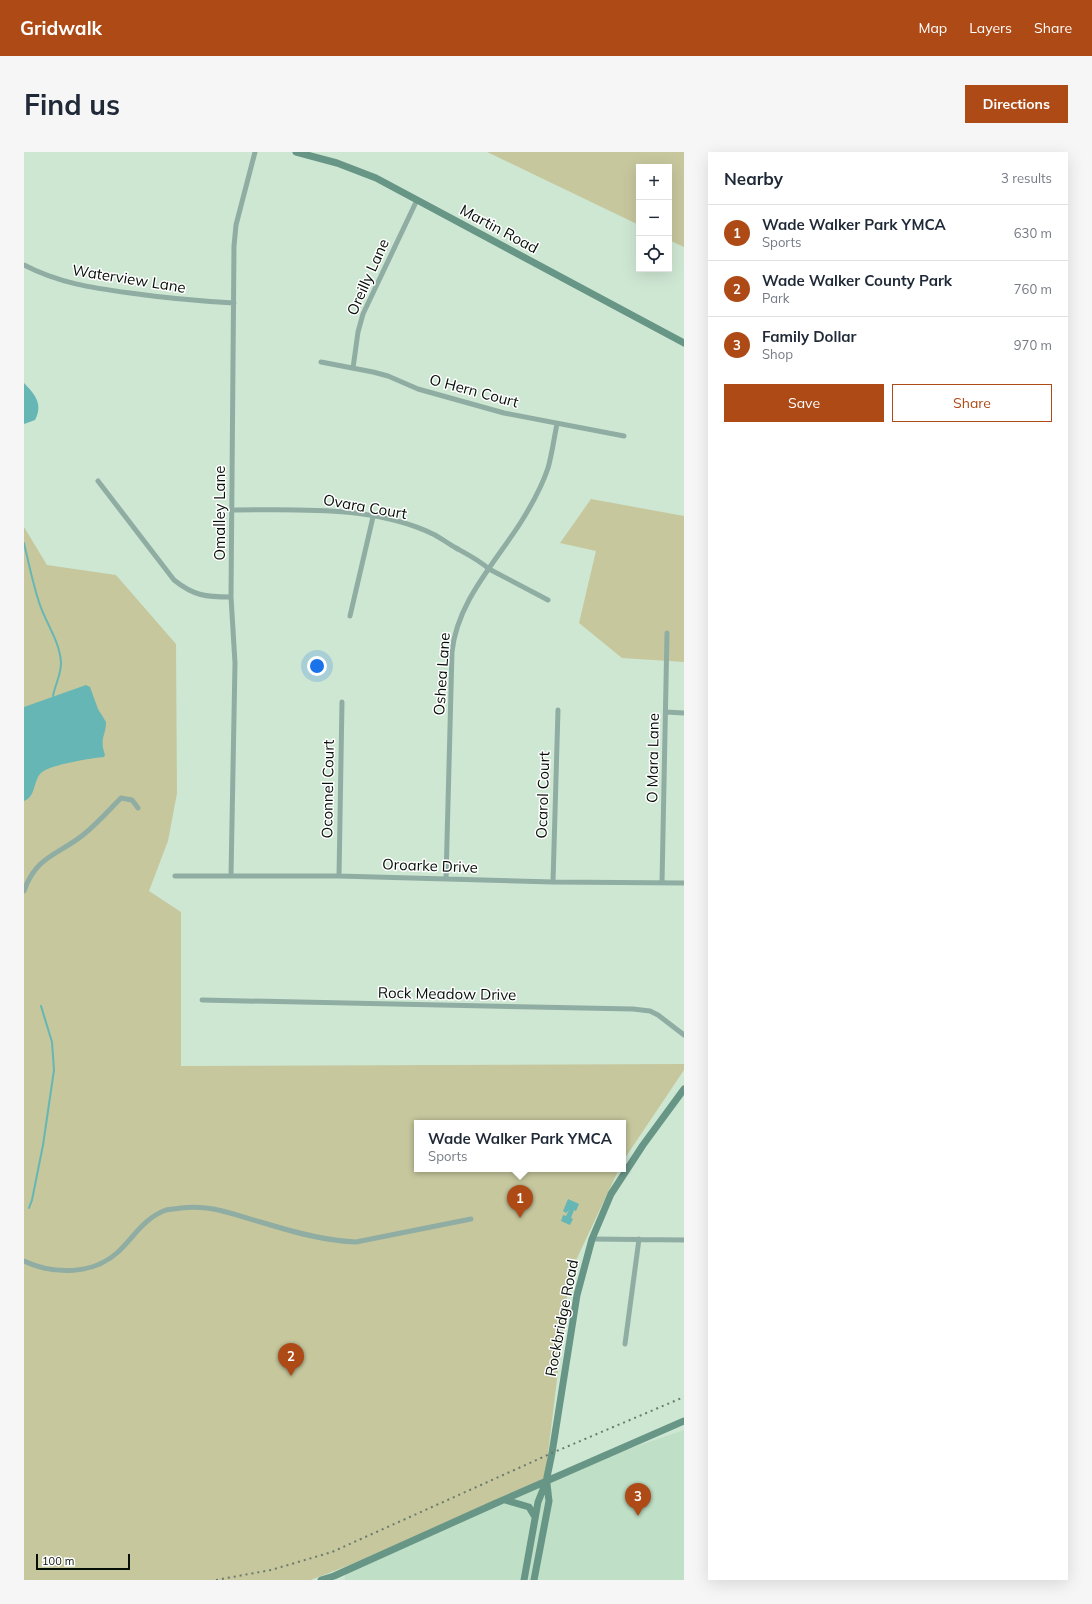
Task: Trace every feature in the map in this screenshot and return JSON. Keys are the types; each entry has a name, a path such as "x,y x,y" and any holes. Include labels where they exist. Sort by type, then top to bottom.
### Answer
{"main road":[{"name":"Martin Road","path":"296,152 337,162 357,170 417,200 684,343"},
{"name":"Rockbridge Road","path":"626,1171 684,1089"},
{"name":"Rockbridge Road","path":"524,1580 538,1502 546,1482 577,1295 592,1238 611,1194 625,1172"},
{"path":"321,1580 334,1576 684,1421"},
{"name":"Rockbridge Road","path":"534,1580 549,1501 546,1482"},
{"path":"505,1500 529,1507 533,1511 536,1518"}],"street":[{"name":"Omalley Lane","path":"230,876 235,663 231,597 234,246 236,225 255,152"},
{"name":"Oreilly Lane","path":"353,368 358,332 363,314 417,200"},
{"name":"Waterview Lane","path":"24,265 54,279 92,288 166,298 234,303"},
{"name":"O Hern Court","path":"321,362 388,376 418,389 459,401 557,424 624,436"},
{"name":"Oshea Lane","path":"446,879 453,643 461,616 488,569 521,522 548,468 557,424"},
{"path":"98,481 174,580 184,588 201,595 210,597 231,597"},
{"name":"Ovara Court","path":"232,510 317,510 373,517 412,526 434,535 480,562 488,569 548,600"},
{"path":"350,616 373,517"},
{"name":"O Mara Lane","path":"662,883 667,633"},
{"name":"Oconnel Court","path":"339,876 342,702"},
{"name":"Ocarol Court","path":"553,882 558,710"},
{"path":"666,712 684,713"},
{"path":"24,891 30,876 44,860 83,835 121,798 132,800 138,808"},
{"name":"Oroarke Drive","path":"175,876 339,876 553,882 684,883"},
{"name":"Rock Meadow Drive","path":"202,1000 633,1009 650,1011 658,1015 684,1035"},
{"path":"24,1261 45,1268 60,1270 77,1271 95,1267 118,1252 146,1222 166,1210 197,1206 216,1209 266,1224 343,1241 356,1242 471,1219"},
{"path":"592,1238 684,1240"},
{"path":"625,1344 639,1239"}],"shaded area":[{"path":"487,152 684,152 684,247 672,241 672,164 636,164 636,224"},
{"path":"591,499 684,516 684,662 622,658 579,623 596,551 560,543"},
{"path":"24,527 47,565 116,575 176,644 177,793 168,841 149,891 181,912 181,1066 684,1064 684,1070 626,1157 626,1120 414,1120 414,1172 618,1172 570,1273 545,1478 352,1564 311,1580 24,1580"},
{"path":"684,1430 684,1580 345,1580 344,1568 545,1478"}],"water":[{"path":"24,383 35,396 38,410 35,420 24,424"},
{"path":"86,685 90,687 98,709 106,722 103,741 104,757 71,762 45,770 38,776 31,796 24,801 24,707"},
{"path":"568,1199 579,1204 576,1211 574,1210 571,1218 573,1219 570,1225 561,1221 563,1215 566,1216 569,1210 566,1213 563,1211"}],"waterway":[{"path":"24,543 38,597 56,641 60,655 60,672 53,696"},
{"path":"29,1208 43,1145 54,1070 52,1042 41,1006"}],"railway":[{"path":"216,1580 271,1570 332,1552 552,1453 684,1397"}],"place":[{"name":"Wade Walker Park YMCA","path":"520,1218"},
{"name":"Wade Walker County Park","path":"291,1376"},
{"name":"Family Dollar","path":"638,1516"}]}
